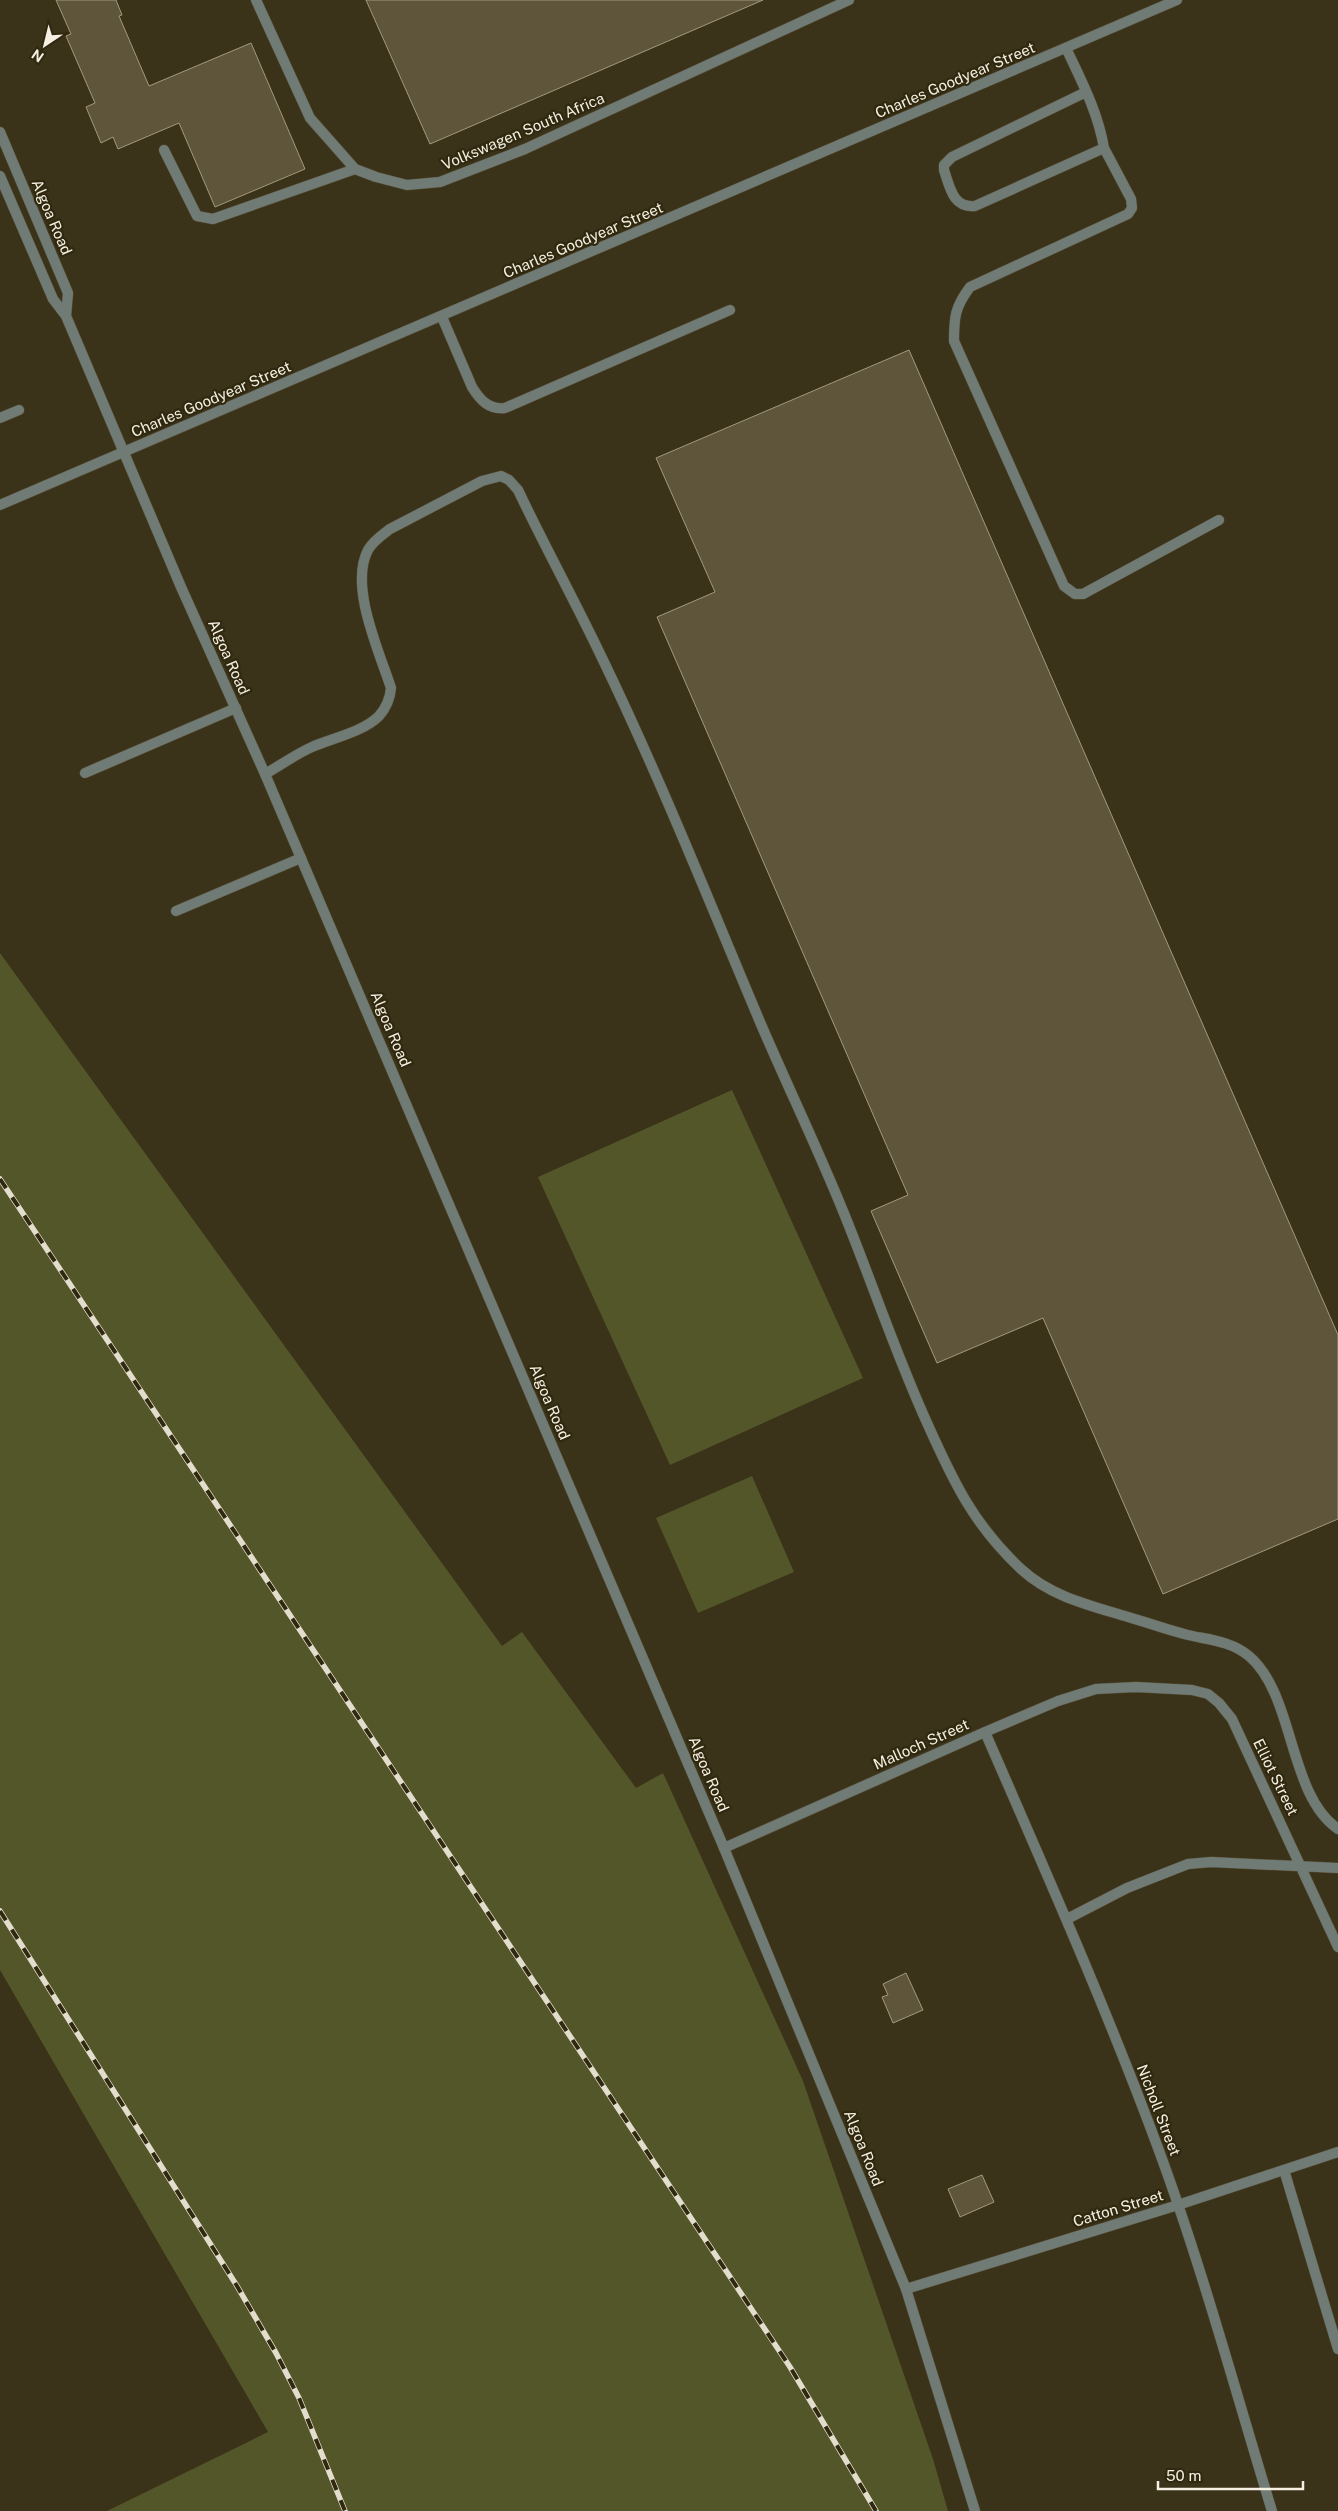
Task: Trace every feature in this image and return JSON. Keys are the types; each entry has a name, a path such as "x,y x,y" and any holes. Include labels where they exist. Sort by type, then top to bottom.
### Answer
{"street":[{"name":"Volkswagen South Africa","path":"256,0 310,118 355,168 376,177 407,185 440,182 525,149 849,0"},
{"name":"Charles Goodyear Street","path":"0,505 1177,0"},
{"path":"1066,48 1101,129 1104,148 1131,200 1132,208 1128,214 970,287 958,302 954,318 954,341 1064,586 1075,594 1083,594 1219,520"},
{"path":"1086,92 952,157 944,165 944,170 954,198 961,205 976,206 1104,148"},
{"name":"Algoa Road","path":"0,132 68,293 66,316"},
{"path":"164,150 197,216 202,219 213,219 355,168"},
{"name":"Algoa Road","path":"0,176 52,298 66,316 125,451 181,588 265,774 724,1848 906,2289 975,2511"},
{"path":"442,316 478,397 488,406 498,409 505,408 730,310"},
{"path":"0,418 19,410"},
{"path":"265,774 310,748 363,726 377,718 385,709 390,699 391,688 369,619 362,586 365,560 369,550 378,539 390,529 482,481 502,476 509,480 518,490 604,660 844,1211 907,1379 956,1488 976,1519 1001,1548 1023,1571 1044,1587 1073,1601 1188,1635 1234,1645 1252,1658 1263,1671 1274,1694 1311,1793 1322,1816 1338,1829"},
{"path":"86,773 236,708"},
{"path":"176,912 301,858"},
{"name":"Malloch Street","path":"724,1848 1058,1701 1096,1688 1136,1687"},
{"name":"Elliot Street","path":"1136,1687 1192,1690 1208,1694 1219,1703 1232,1719 1302,1866 1338,1947"},
{"name":"Nicholl Street","path":"985,1732 1067,1920 1158,2148 1178,2205 1272,2511"},
{"path":"1067,1920 1127,1888 1188,1864 1211,1862 1338,1868"},
{"name":"Catton Street","path":"906,2289 1178,2205 1338,2152"},
{"path":"1284,2170 1338,2349"}],"green space":[{"path":"0,953 502,1646 522,1632 636,1788 663,1773 803,2081 933,2459 948,2511 107,2511 268,2432 0,1970"},
{"path":"732,1090 863,1378 670,1465 538,1177"},
{"path":"752,1476 794,1572 698,1613 656,1518"}],"building":[{"path":"56,0 116,0 122,15 119,16 149,86 251,43 305,169 215,207 179,123 118,149 113,137 101,143 86,107 95,103 66,36 71,34"},
{"path":"366,0 763,0 430,144"},
{"path":"909,350 1338,1335 1338,1519 1163,1594 1043,1318 937,1363 871,1211 908,1195 657,617 715,592 656,458"},
{"path":"906,1973 923,2010 893,2023 882,1997 888,1995 883,1984"},
{"path":"982,2175 994,2202 960,2217 948,2189"}],"railway":[{"path":"0,1179 790,2367 876,2511"},
{"path":"0,1911 237,2286 276,2353 299,2398 345,2511"}]}
